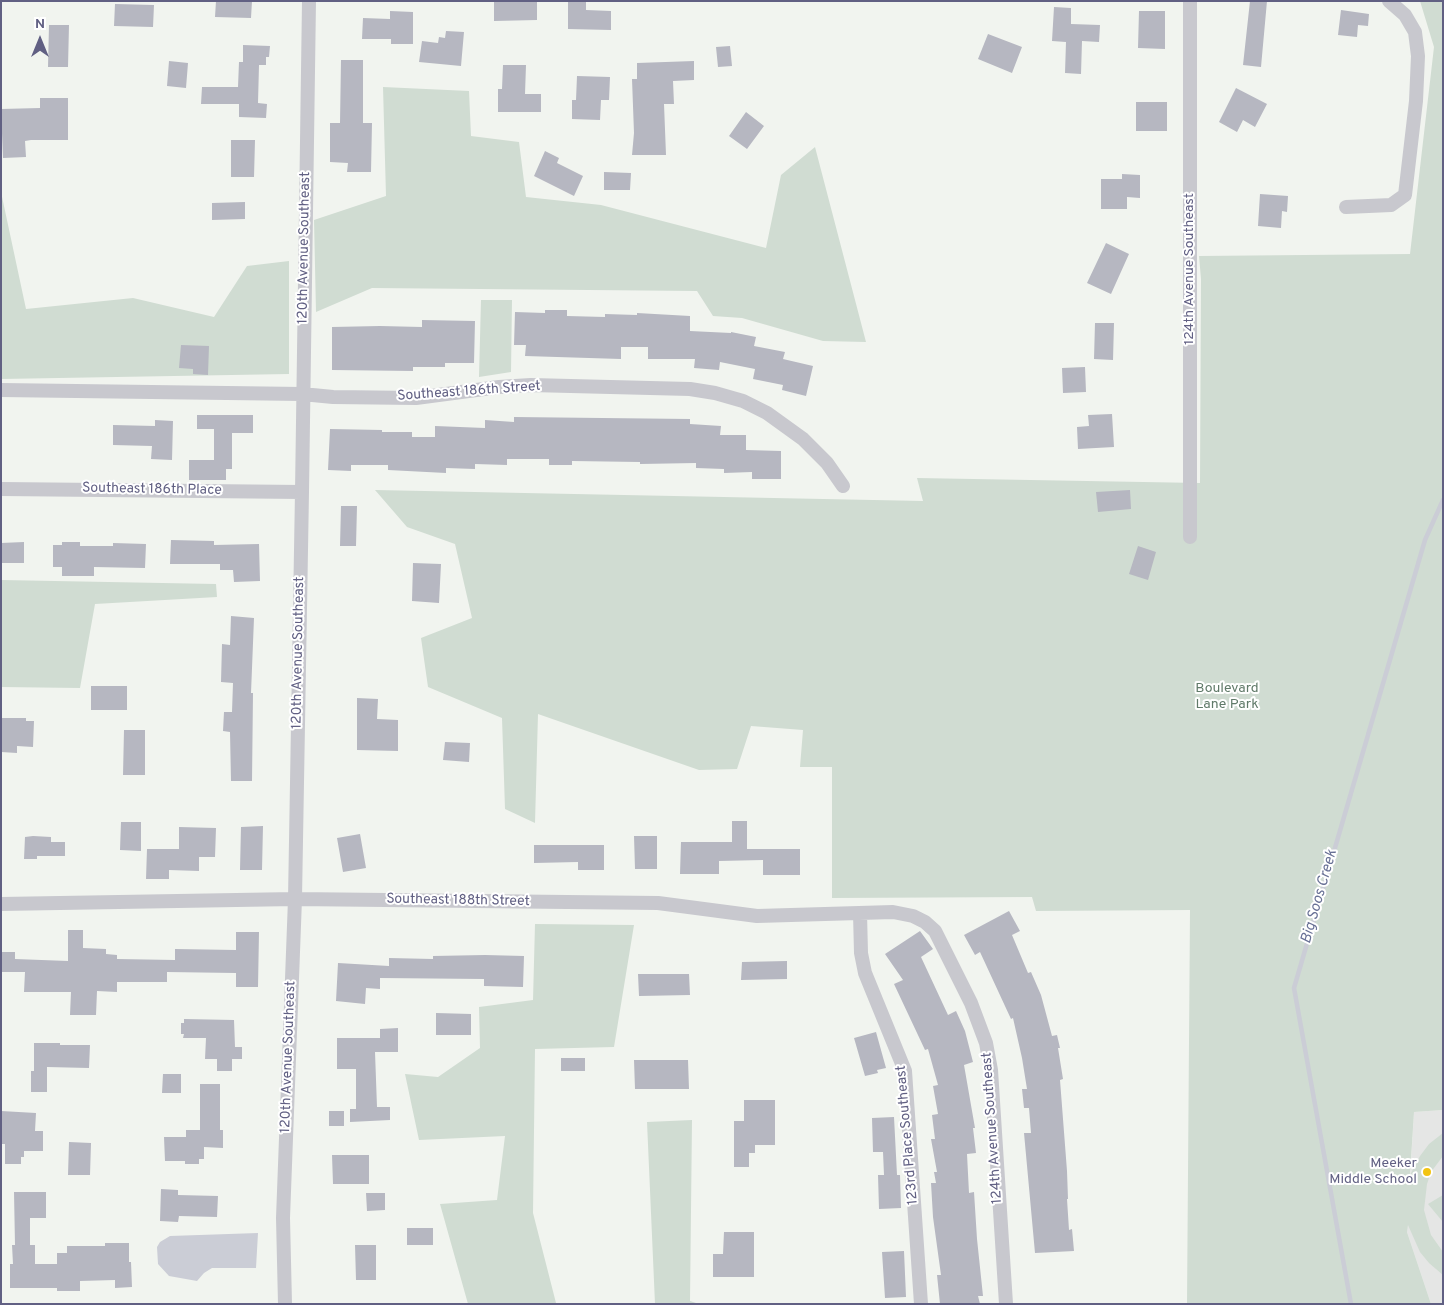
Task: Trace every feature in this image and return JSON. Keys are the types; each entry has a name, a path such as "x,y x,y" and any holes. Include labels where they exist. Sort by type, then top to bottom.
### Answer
{"street":[{"name":"120th Avenue Southeast","path":"286,1304 283,1218 294,899 302,492 308,1"},
{"name":"124th Avenue Southeast","path":"1190,1 1190,536"},
{"path":"1346,207 1391,205 1405,195 1416,101 1418,56 1415,32 1412,26 1405,15 1389,1"},
{"name":"Southeast 186th Street","path":"1,390 302,394 333,397 416,398 499,387 531,385 690,389 715,393 743,402 767,413 803,439 827,464 843,486"},
{"name":"Southeast 186th Place","path":"1,489 302,492"},
{"name":"Southeast 188th Street","path":"1,904 294,899 658,903 757,916 893,912 913,916"},
{"name":"123rd Place Southeast","path":"860,913 861,953 865,973 899,1052 905,1071 921,1304"},
{"name":"124th Avenue Southeast","path":"913,916 925,922 934,931 971,1003 986,1043 990,1070 1006,1304"}],"shaded area":[{"name":"Meeker Middle School","path":"1443,1110 1443,1304 1431,1304 1407,1232 1414,1112"},
{"path":"258,1233 256,1268 212,1268 197,1281 169,1276 158,1264 157,1247 160,1242 170,1236"}],"green space":[{"name":"Boulevard Lane Park","path":"1420,1 1443,1 1443,1110 1414,1112 1410,1175 1429,1144 1443,1133 1443,1156 1431,1172 1427,1184 1424,1210 1431,1235 1443,1252 1443,1275 1420,1252 1408,1225 1407,1232 1431,1304 1187,1304 1190,910 1036,911 1032,897 832,898 832,767 800,767 803,730 751,726 737,769 699,770 538,714 535,823 505,809 502,718 428,687 421,638 472,618 455,544 407,527 375,490 923,501 917,478 1200,483 1201,279 1199,256 1410,254 1434,47"},
{"path":"383,87 469,91 471,136 519,142 526,197 601,205 766,248 781,175 815,147 866,342 823,341 742,318 713,316 697,291 372,288 316,312 314,220 386,196"},
{"path":"1,192 26,309 133,298 214,317 247,266 289,261 289,374 1,379"},
{"path":"481,300 512,300 511,372 479,377"},
{"path":"1,580 216,584 217,597 95,604 80,688 1,687"},
{"path":"535,924 634,925 614,1047 535,1049 533,1213 556,1303 559,1304 468,1304 440,1204 497,1200 505,1136 419,1140 405,1074 438,1077 480,1048 479,1007 533,1000"},
{"path":"692,1120 690,1301 699,1304 655,1304 647,1122"},
{"path":"1443,1195 1443,1222 1428,1204"}],"building":[{"path":"216,1 252,1 251,18 215,17"},
{"path":"494,1 537,1 537,20 494,21"},
{"path":"1250,1 1267,1 1261,67 1243,65"},
{"path":"568,2 586,2 586,10 611,11 611,30 568,29"},
{"path":"115,4 154,5 153,27 114,26"},
{"path":"1054,7 1071,8 1071,24 1100,25 1099,42 1082,41 1081,74 1065,73 1066,42 1052,41"},
{"path":"1341,10 1369,14 1368,26 1358,25 1357,37 1338,35"},
{"path":"390,11 413,12 413,44 391,44 391,39 362,39 363,18 390,19"},
{"path":"1139,11 1165,11 1165,49 1138,48"},
{"path":"49,25 69,25 68,67 48,67"},
{"path":"446,31 464,32 461,66 419,62 422,41 438,43 439,37 445,38"},
{"path":"988,34 1022,47 1012,73 978,59"},
{"path":"243,45 270,46 269,57 266,57 266,65 259,65 258,103 267,104 266,118 239,117 239,104 201,104 202,87 238,87 239,62 243,62"},
{"path":"730,46 732,66 718,67 716,47"},
{"path":"341,60 363,60 363,123 372,123 371,172 347,172 348,163 330,162 330,123 340,123"},
{"path":"169,61 188,63 186,88 167,86"},
{"path":"694,61 694,80 673,81 674,104 664,104 666,155 632,155 634,133 632,79 637,79 637,63"},
{"path":"503,65 526,65 525,94 541,94 541,112 498,112 498,89 502,89"},
{"path":"577,76 610,77 609,100 601,100 600,120 572,119 572,100 576,100"},
{"path":"1236,88 1267,104 1255,127 1243,120 1237,132 1219,122"},
{"path":"40,98 68,98 68,140 25,141 26,157 3,158 1,109 40,108"},
{"path":"1136,102 1167,102 1167,131 1136,131"},
{"path":"746,112 764,126 747,149 729,136"},
{"path":"231,140 255,140 254,177 231,177"},
{"path":"545,151 559,158 557,163 583,176 574,196 534,176"},
{"path":"604,172 631,173 630,190 604,190"},
{"path":"1122,174 1140,175 1140,198 1127,197 1127,209 1101,209 1101,179 1122,179"},
{"path":"1260,194 1288,196 1287,212 1282,211 1281,228 1258,226"},
{"path":"245,202 245,219 212,220 212,203"},
{"path":"1106,243 1129,254 1111,294 1087,283"},
{"path":"545,310 567,310 567,316 605,317 605,314 637,315 637,313 690,316 690,331 731,332 756,337 754,346 785,352 783,359 813,366 806,396 782,390 783,385 753,379 755,369 720,362 719,370 694,368 695,359 648,359 648,347 621,347 621,359 525,356 526,345 514,345 515,312 545,313"},
{"path":"422,320 475,321 474,363 445,363 445,367 413,367 413,371 332,370 332,327 422,327"},
{"path":"1095,323 1114,323 1113,360 1094,359"},
{"path":"181,345 209,346 208,375 193,374 193,369 179,368"},
{"path":"1085,367 1086,392 1063,393 1062,368"},
{"path":"1112,414 1114,447 1078,449 1077,427 1089,426 1088,415"},
{"path":"197,415 253,415 253,433 232,433 232,469 226,469 226,480 189,480 189,460 214,460 214,429 197,429"},
{"path":"514,417 690,419 690,424 721,426 720,435 746,435 746,450 781,451 781,479 752,479 752,472 724,473 724,469 696,468 696,463 640,464 640,462 572,461 572,465 549,465 549,459 507,459 507,465 475,464 475,469 446,468 446,473 388,470 388,465 351,465 351,471 328,470 330,429 412,432 412,437 435,437 435,426 485,428 485,420 514,422"},
{"path":"155,420 173,421 172,460 151,459 152,446 113,445 113,425 155,426"},
{"path":"1130,490 1131,509 1098,512 1096,492"},
{"path":"341,506 357,506 356,546 340,546"},
{"path":"171,540 214,541 214,545 259,544 260,581 234,582 233,570 220,570 220,564 170,564"},
{"path":"24,542 24,563 1,563 1,543"},
{"path":"62,542 80,542 80,546 113,546 113,543 146,544 145,568 94,567 94,576 62,576 62,567 53,567 53,545 62,545"},
{"path":"1138,546 1156,552 1148,580 1129,574"},
{"path":"413,563 441,564 439,603 412,601"},
{"path":"231,616 254,618 251,693 253,693 252,781 231,781 230,732 223,731 224,712 232,712 233,683 221,682 222,644 230,645"},
{"path":"91,686 127,686 127,710 91,710"},
{"path":"357,698 378,699 377,719 398,720 398,751 357,750"},
{"path":"1,718 26,718 26,721 34,721 33,747 17,746 17,753 1,752"},
{"path":"124,730 145,730 145,775 123,775"},
{"path":"445,742 470,743 469,762 443,760"},
{"path":"732,821 747,821 747,849 800,849 800,875 763,875 763,860 719,861 719,874 680,874 681,842 732,842"},
{"path":"121,822 141,822 141,851 120,850"},
{"path":"263,826 262,870 240,870 241,827"},
{"path":"179,827 216,828 215,857 199,857 199,871 169,870 169,879 146,879 147,849 179,849"},
{"path":"360,834 366,868 343,872 337,838"},
{"path":"634,836 657,836 657,869 635,869"},
{"path":"25,837 51,837 51,842 65,842 65,856 37,856 37,859 24,859"},
{"path":"534,845 604,845 604,870 578,870 578,862 534,863"},
{"path":"1009,911 1020,931 1012,935 1028,973 1031,972 1041,995 1052,1036 1057,1035 1060,1048 1058,1048 1063,1079 1060,1080 1067,1171 1069,1230 1072,1229 1074,1251 1035,1253 1024,1133 1031,1133 1029,1108 1024,1108 1022,1089 1027,1089 1022,1058 1013,1018 1011,1019 980,952 975,955 964,935"},
{"path":"68,930 83,930 83,948 106,949 106,954 117,955 117,959 175,960 175,949 236,950 236,932 259,932 258,987 236,987 236,973 167,972 167,982 117,982 117,992 97,991 96,1015 70,1015 71,992 24,992 25,972 1,972 1,952 15,952 15,959 68,961"},
{"path":"920,931 933,949 921,957 948,1015 956,1011 965,1031 973,1062 964,1065 975,1128 973,1128 976,1153 967,1154 969,1193 974,1192 983,1296 978,1296 980,1304 940,1304 937,1275 941,1275 933,1217 931,1183 936,1183 934,1172 937,1172 931,1139 935,1139 932,1115 938,1114 933,1086 938,1085 928,1049 925,1050 894,984 903,980 885,954"},
{"path":"433,956 524,956 523,987 484,986 484,979 380,978 380,989 366,988 365,1004 336,1001 338,963 389,966 389,958 433,959"},
{"path":"787,961 787,979 741,980 742,962"},
{"path":"638,974 689,974 690,995 639,996"},
{"path":"436,1013 471,1014 471,1035 436,1035"},
{"path":"184,1019 234,1020 235,1047 242,1047 242,1059 232,1059 232,1071 217,1071 217,1059 205,1059 206,1038 183,1038 184,1034 181,1034 181,1023 184,1023"},
{"path":"398,1028 398,1052 375,1052 377,1107 390,1107 390,1120 350,1122 350,1109 356,1109 356,1069 337,1069 337,1038 380,1038 380,1029"},
{"path":"876,1032 886,1068 877,1070 878,1073 865,1076 854,1038"},
{"path":"34,1043 90,1045 89,1068 47,1067 47,1092 31,1092 31,1071 34,1071"},
{"path":"561,1058 585,1058 585,1071 561,1071"},
{"path":"634,1060 688,1060 689,1089 635,1089"},
{"path":"163,1074 181,1074 181,1093 162,1093"},
{"path":"200,1084 220,1084 220,1130 223,1130 223,1148 204,1147 204,1159 199,1159 199,1164 185,1164 185,1161 165,1161 164,1137 186,1137 186,1130 200,1130"},
{"path":"744,1100 775,1100 775,1145 755,1145 755,1153 749,1153 749,1167 734,1167 734,1121 744,1121"},
{"path":"1,1111 36,1113 35,1131 43,1131 43,1151 24,1151 24,1157 21,1157 21,1164 5,1164 5,1144 1,1144"},
{"path":"329,1111 344,1111 344,1126 329,1126"},
{"path":"894,1117 897,1175 900,1175 901,1208 879,1209 878,1175 884,1175 883,1152 873,1152 872,1118"},
{"path":"69,1142 91,1143 90,1175 68,1175"},
{"path":"332,1155 369,1155 369,1184 333,1184"},
{"path":"161,1189 178,1190 178,1195 218,1196 217,1217 179,1216 178,1222 160,1221"},
{"path":"14,1192 46,1192 46,1218 30,1218 30,1245 35,1245 35,1264 57,1264 57,1253 67,1253 67,1246 105,1246 105,1243 129,1243 132,1287 115,1288 115,1280 80,1281 80,1291 57,1291 57,1288 10,1288 10,1264 13,1264 12,1245 15,1245"},
{"path":"366,1193 385,1193 385,1210 367,1211"},
{"path":"407,1228 433,1228 433,1245 407,1245"},
{"path":"724,1232 754,1232 754,1277 713,1277 713,1254 723,1254"},
{"path":"355,1245 376,1245 376,1280 356,1280"},
{"path":"904,1251 906,1297 885,1298 882,1252"}],"waterway":[{"name":"Big Soos Creek","path":"1351,1304 1294,988 1425,540 1443,500"}],"place":[{"name":"Meeker Middle School","path":"1427,1172"}]}
